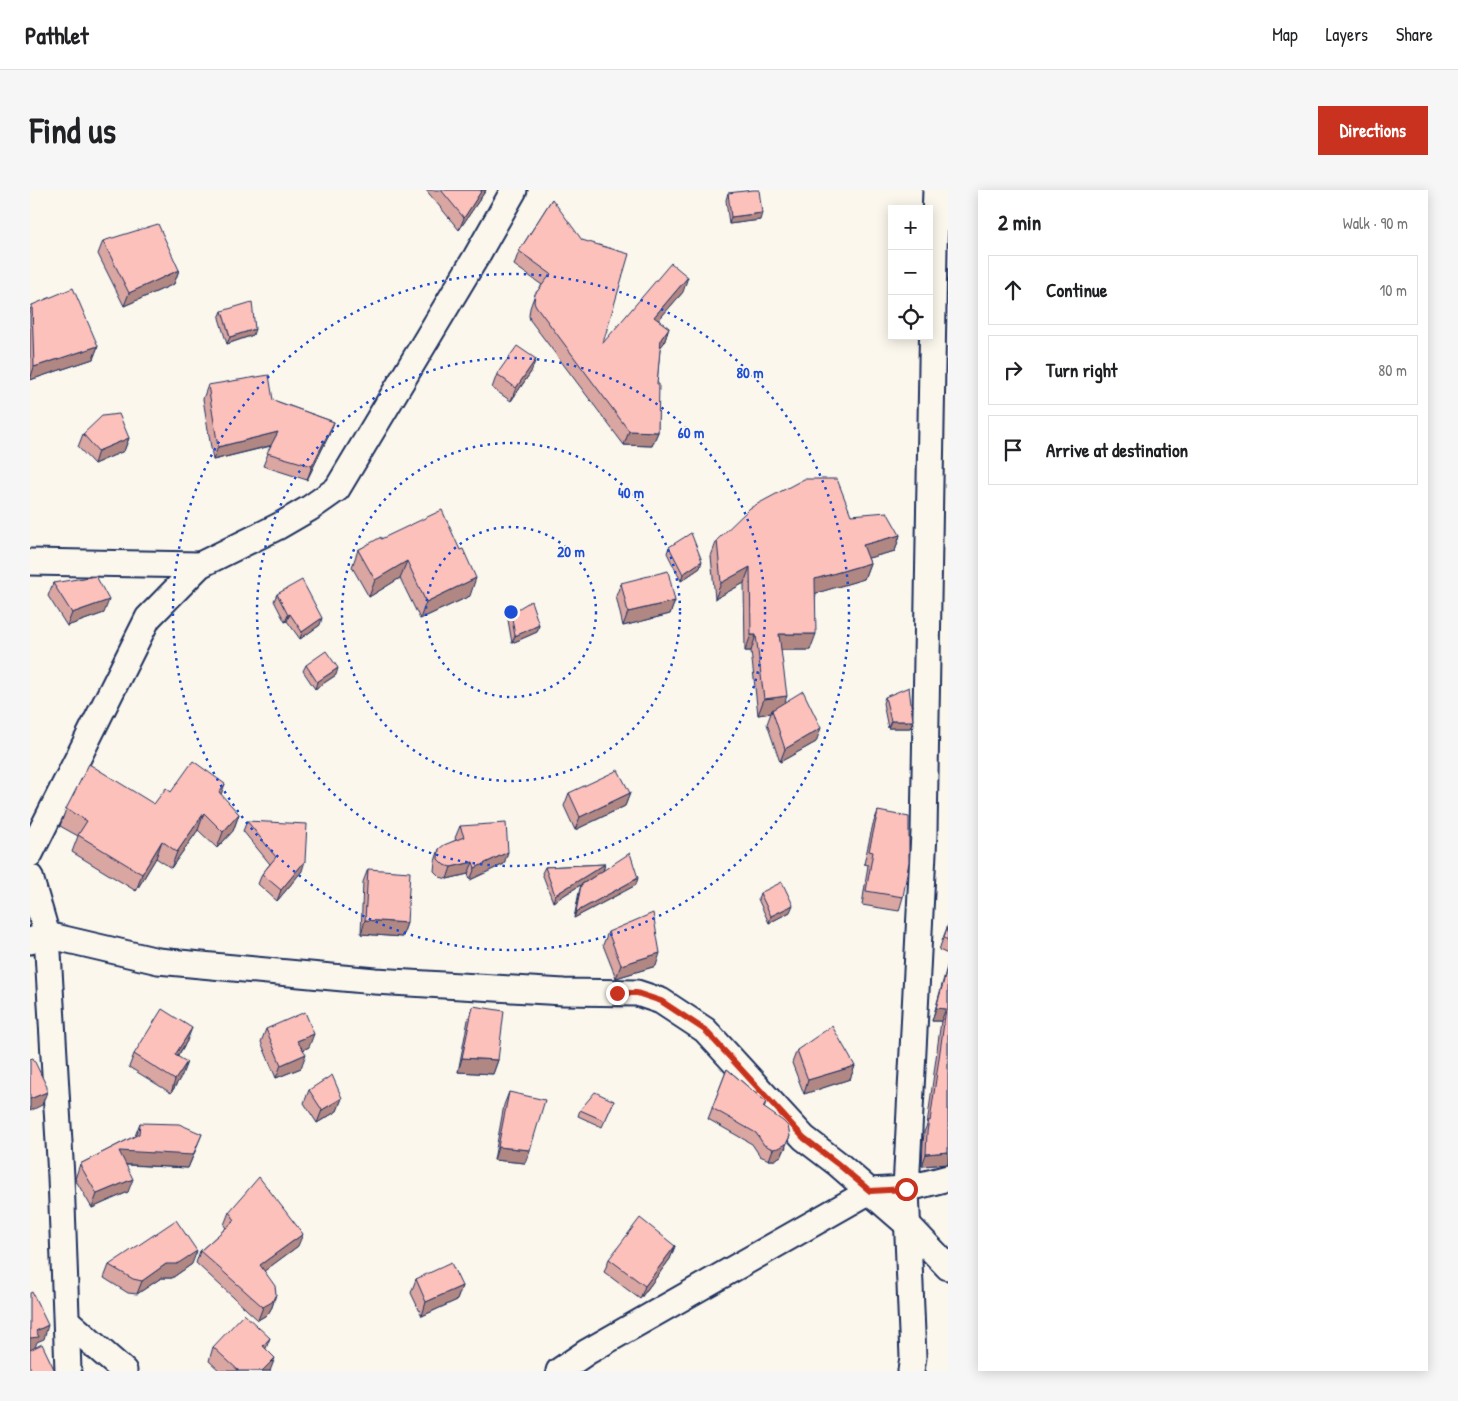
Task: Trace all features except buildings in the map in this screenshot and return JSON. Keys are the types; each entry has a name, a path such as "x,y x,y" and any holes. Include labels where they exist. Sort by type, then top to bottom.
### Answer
{"street":[{"path":"30,854 148,618 200,565 279,526 337,489 514,190"},
{"path":"914,1366 906,1189 924,833 936,190"},
{"path":"30,562 200,565"},
{"path":"30,878 39,938 61,1177 68,1371"},
{"path":"39,938 158,961 375,981 564,992 637,993 661,1001 705,1030 804,1138 838,1164 907,1224 948,1267"},
{"path":"559,1371 586,1352 870,1191 906,1189 948,1178"},
{"path":"67,1320 124,1371"}],"route":[{"path":"617,993 637,993 661,1001 705,1030 804,1138 870,1191 906,1189"}]}
